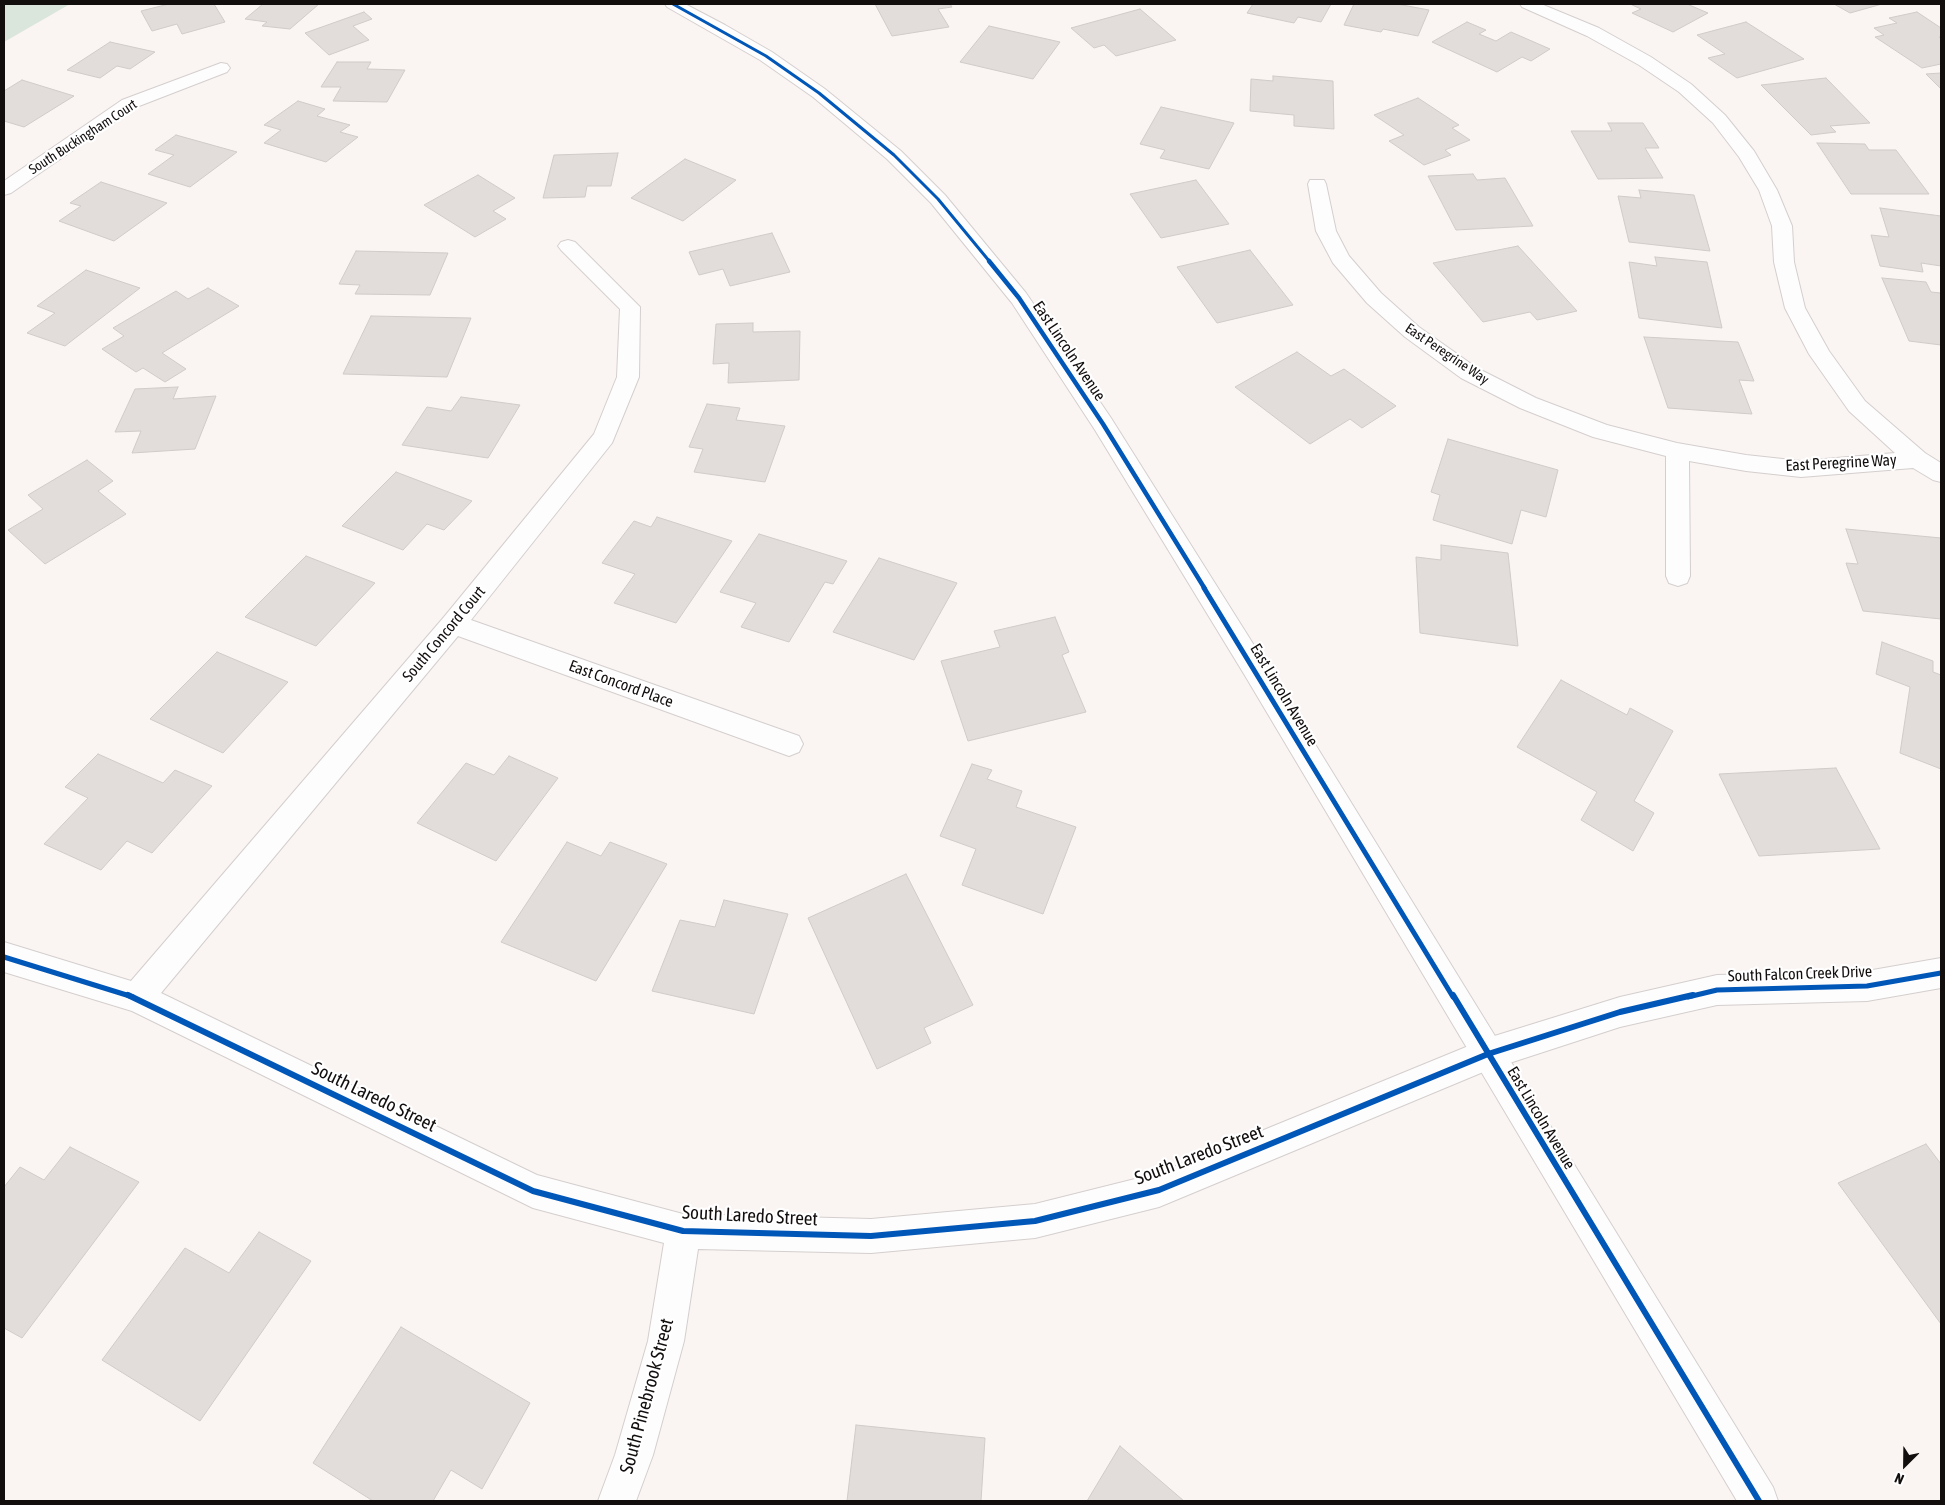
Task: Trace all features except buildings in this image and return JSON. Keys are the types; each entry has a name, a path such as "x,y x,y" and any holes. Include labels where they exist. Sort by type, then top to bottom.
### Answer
{"street":[{"name":"East Lincoln Avenue","path":"677,4 750,47 819,92 894,155 938,199 1019,298 1103,424 1759,1501"},
{"path":"1528,4 1593,32 1645,61 1685,88 1719,119 1747,155 1768,190 1782,226 1784,262 1795,308 1820,354 1857,406 1917,459 1941,474"},
{"name":"South Buckingham Court","path":"4,189 128,104 221,68"},
{"name":"East Peregrine Way","path":"1317,184 1326,231 1340,259 1374,298 1412,332 1470,372 1528,403 1601,431 1677,451 1746,463 1801,468 1917,459"},
{"name":"South Concord Court","path":"137,998 453,624 604,437 628,377 630,306 568,246"},
{"path":"1677,451 1678,576"},
{"name":"East Concord Place","path":"453,624 789,744"},
{"name":"South Laredo Street","path":"4,957 137,998 533,1191 683,1231 871,1236 1035,1221 1158,1190 1488,1054"},
{"name":"South Falcon Creek Drive","path":"1488,1054 1620,1012 1717,990 1866,986 1941,973"},
{"name":"South Pinebrook Street","path":"617,1501 634,1455 666,1341 683,1231"}],"shaded area":[{"path":"4,4 70,4 4,42"}],"cycle path":[{"path":"673,4 719,28 766,56 819,93 894,155 938,199 1019,298 1103,424 1253,666 1759,1501"},
{"path":"4,957 137,998 533,1191 683,1231 871,1236 1035,1221 1159,1190 1488,1054 1620,1012 1717,990 1867,986 1941,973"}]}
